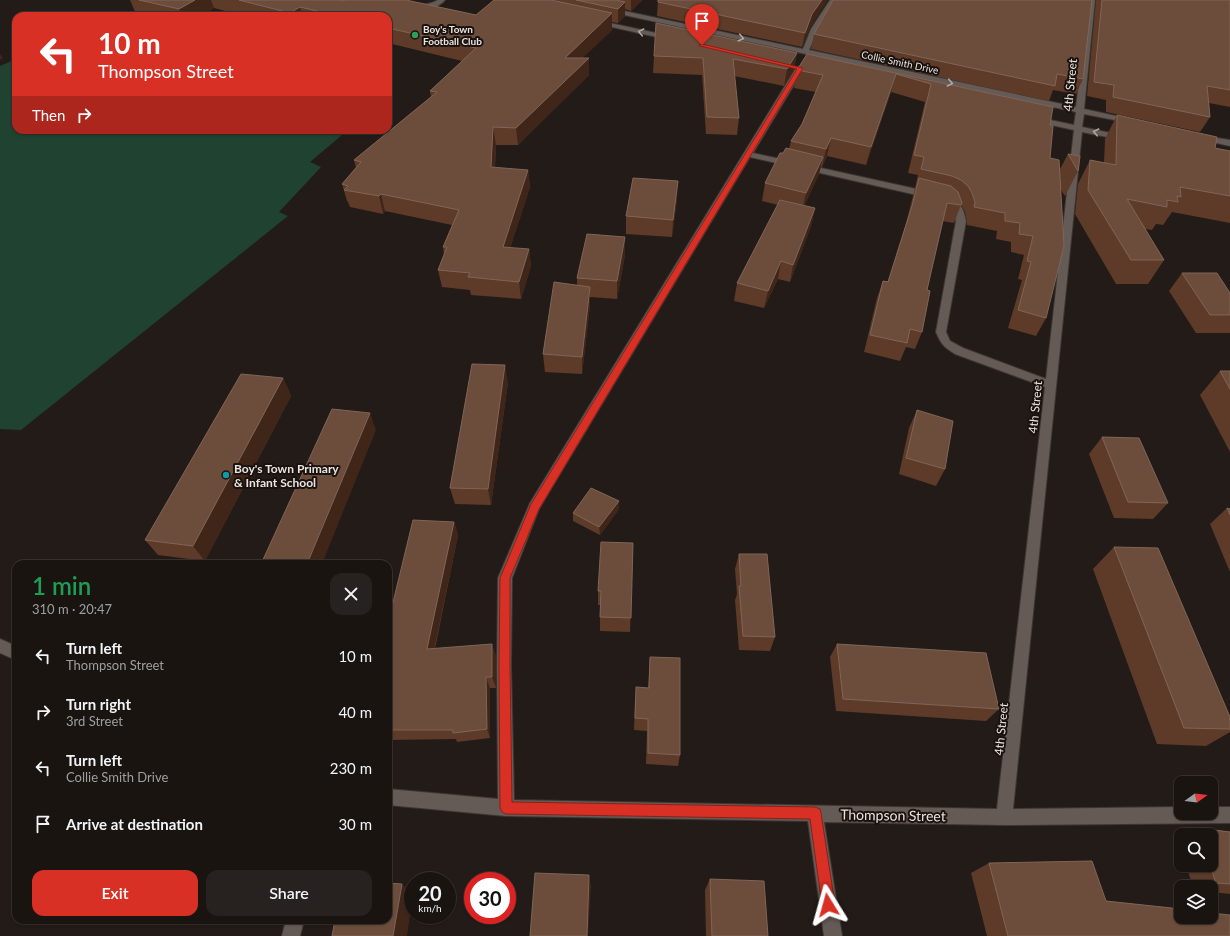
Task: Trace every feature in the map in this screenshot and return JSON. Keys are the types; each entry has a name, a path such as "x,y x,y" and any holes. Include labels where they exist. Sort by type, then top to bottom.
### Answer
{"street":[{"path":"408,7 428,7 435,5 442,0"},
{"path":"805,52 815,29 833,0"},
{"name":"4th Street","path":"1004,817 1092,0"},
{"name":"Collie Smith Drive","path":"602,8 1140,124"},
{"path":"588,20 680,40"},
{"path":"506,808 504,665 505,578 534,507 800,68"},
{"path":"1032,118 1131,140"},
{"path":"1193,135 1230,143"},
{"path":"748,154 945,199 954,203 960,210 961,220 941,332 946,343 959,351 1050,385"},
{"path":"0,646 12,651"},
{"name":"Thompson Street","path":"392,797 506,808 1004,817 1230,815"},
{"path":"815,813 833,936"},
{"path":"291,936 294,924"}],"green space":[{"path":"12,61 12,134 343,134 310,162 321,167 279,212 288,216 21,430 0,429 0,66"}],"building":[{"path":"139,0 195,0 179,9"},
{"path":"239,0 406,0 476,15 494,0 551,0 612,13 565,58 589,58 516,128 493,127 491,167 528,170 503,247 529,249 519,282 468,277 470,273 438,270 447,247 443,247 459,210 381,194 379,196 344,190 348,186 342,184 361,162 354,160 386,134 392,134 392,129 437,92 430,91 476,48 392,29 392,12 321,12 300,7 292,12 286,12"},
{"path":"576,0 616,0 625,2 618,9"},
{"path":"658,0 822,0 812,14 805,33 658,2"},
{"path":"833,0 1092,0 1083,79 1057,74 1055,86 814,34"},
{"path":"1102,0 1230,0 1230,90 1207,86 1210,117 1113,97 1114,85 1094,82"},
{"path":"656,23 797,53 787,69 733,59 739,118 707,117 703,58 654,56"},
{"path":"807,54 1053,107 1050,125 1053,126 1050,158 1059,160 1064,246 1046,318 1018,310 1031,262 1027,261 1033,236 1019,234 1020,223 1005,221 1005,213 974,207 975,202 968,186 961,180 952,176 921,169 924,157 914,155 931,84 896,74 871,147 831,138 826,149 791,141 802,124 823,75 797,70"},
{"path":"1117,115 1217,137 1215,148 1230,151 1230,196 1180,187 1181,197 1177,196 1178,202 1167,200 1167,207 1127,199 1164,260 1131,260 1088,190 1090,160 1116,165"},
{"path":"786,148 823,157 806,193 765,183 780,153 783,153"},
{"path":"1068,154 1080,156 1078,171"},
{"path":"633,178 678,181 673,220 626,216"},
{"path":"919,178 951,186 958,192 962,203 961,205 947,203 927,290 930,291 922,332 910,329 907,343 870,335 883,281 888,282 912,206"},
{"path":"780,200 815,208 793,265 781,261 768,291 737,283"},
{"path":"587,234 625,237 617,281 577,278"},
{"path":"1182,273 1217,273 1230,293 1230,315 1210,315"},
{"path":"554,282 590,287 582,357 543,354"},
{"path":"472,364 505,365 488,489 450,488"},
{"path":"1220,371 1230,371 1230,389"},
{"path":"241,374 283,378 193,546 145,540"},
{"path":"332,409 370,413 309,560 263,560"},
{"path":"917,410 953,421 945,469 906,458"},
{"path":"1102,437 1139,438 1168,503 1128,502"},
{"path":"591,488 619,501 599,527 573,513"},
{"path":"413,520 454,522 427,649 492,644 492,677 486,677 487,729 453,733 453,730 392,730 392,607"},
{"path":"601,542 633,543 631,618 600,617 601,591 598,591"},
{"path":"1114,547 1158,548 1230,717 1230,729 1184,728"},
{"path":"739,554 767,554 775,637 743,636 739,586 741,586"},
{"path":"837,644 986,653 999,709 843,699"},
{"path":"650,657 680,658 680,755 648,753 648,719 635,718 636,687 649,688"},
{"path":"1218,830 1230,832 1230,884 1218,883 1218,880 1215,880 1212,872 1218,872"},
{"path":"1092,861 1106,901 1174,908 1174,924 1218,924 1218,914 1230,915 1230,936 1008,936 989,863"},
{"path":"535,873 589,875 587,936 530,936"},
{"path":"710,879 764,881 768,936 712,936"},
{"path":"392,883 402,884 393,936 332,936 334,924 392,924"}],"place":[{"name":"Boy's Town Football Club","path":"415,35"},
{"name":"Boy's Town Primary & Infant School","path":"226,475"}],"route":[{"path":"702,45 800,68 534,507 505,578 504,665 506,808 815,813 828,905"}]}
